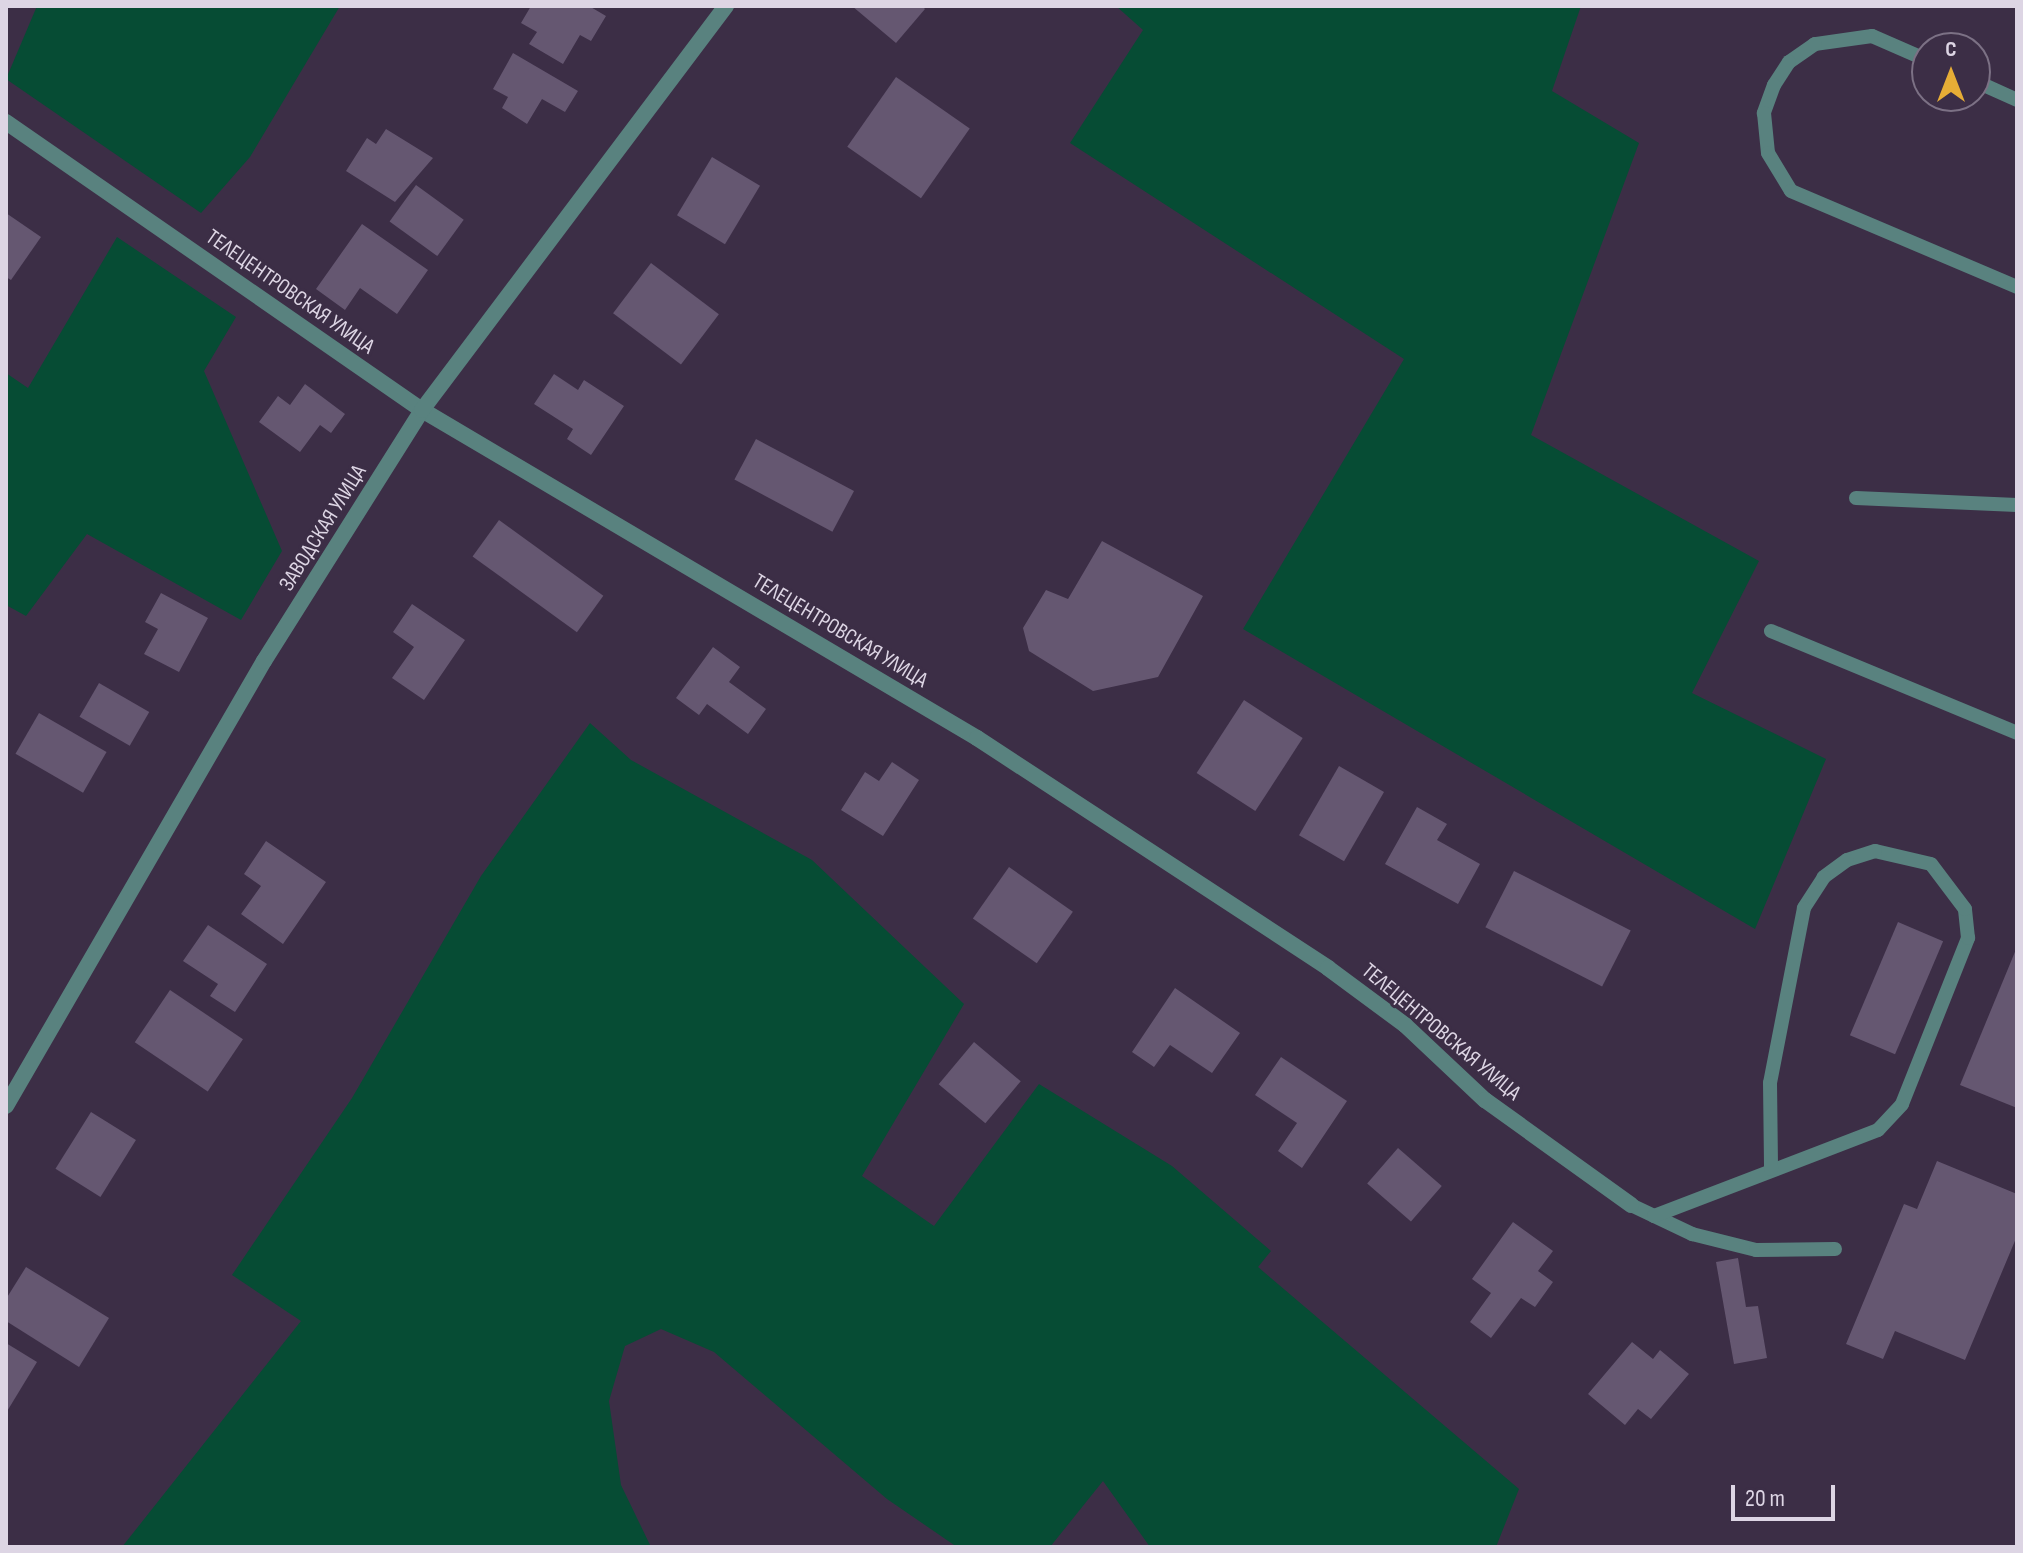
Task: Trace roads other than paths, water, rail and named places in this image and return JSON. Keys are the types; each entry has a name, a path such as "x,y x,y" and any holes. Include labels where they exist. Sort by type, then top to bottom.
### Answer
{"street":[{"name":"ЗАВОДСКАЯ УЛИЦА","path":"6,1106 264,661 422,410 726,6"},
{"name":"ТЕЛЕЦЕНТРОВСКАЯ УЛИЦА","path":"6,122 422,410 977,738 1154,852 1367,996 1485,1100 1631,1205"}],"lane":[{"path":"1911,53 1872,36 1815,44 1789,62 1774,85 1764,113 1768,153 1791,191 2017,287"},
{"path":"1991,88 2017,100"},
{"path":"1856,498 2017,505"},
{"path":"1771,631 2017,733"},
{"path":"1654,1216 1878,1130 1902,1104 1968,938 1965,909 1931,864 1875,851 1847,860 1824,877 1804,908 1770,1083 1771,1169"},
{"path":"1631,1205 1692,1234 1756,1250 1835,1249"}]}
